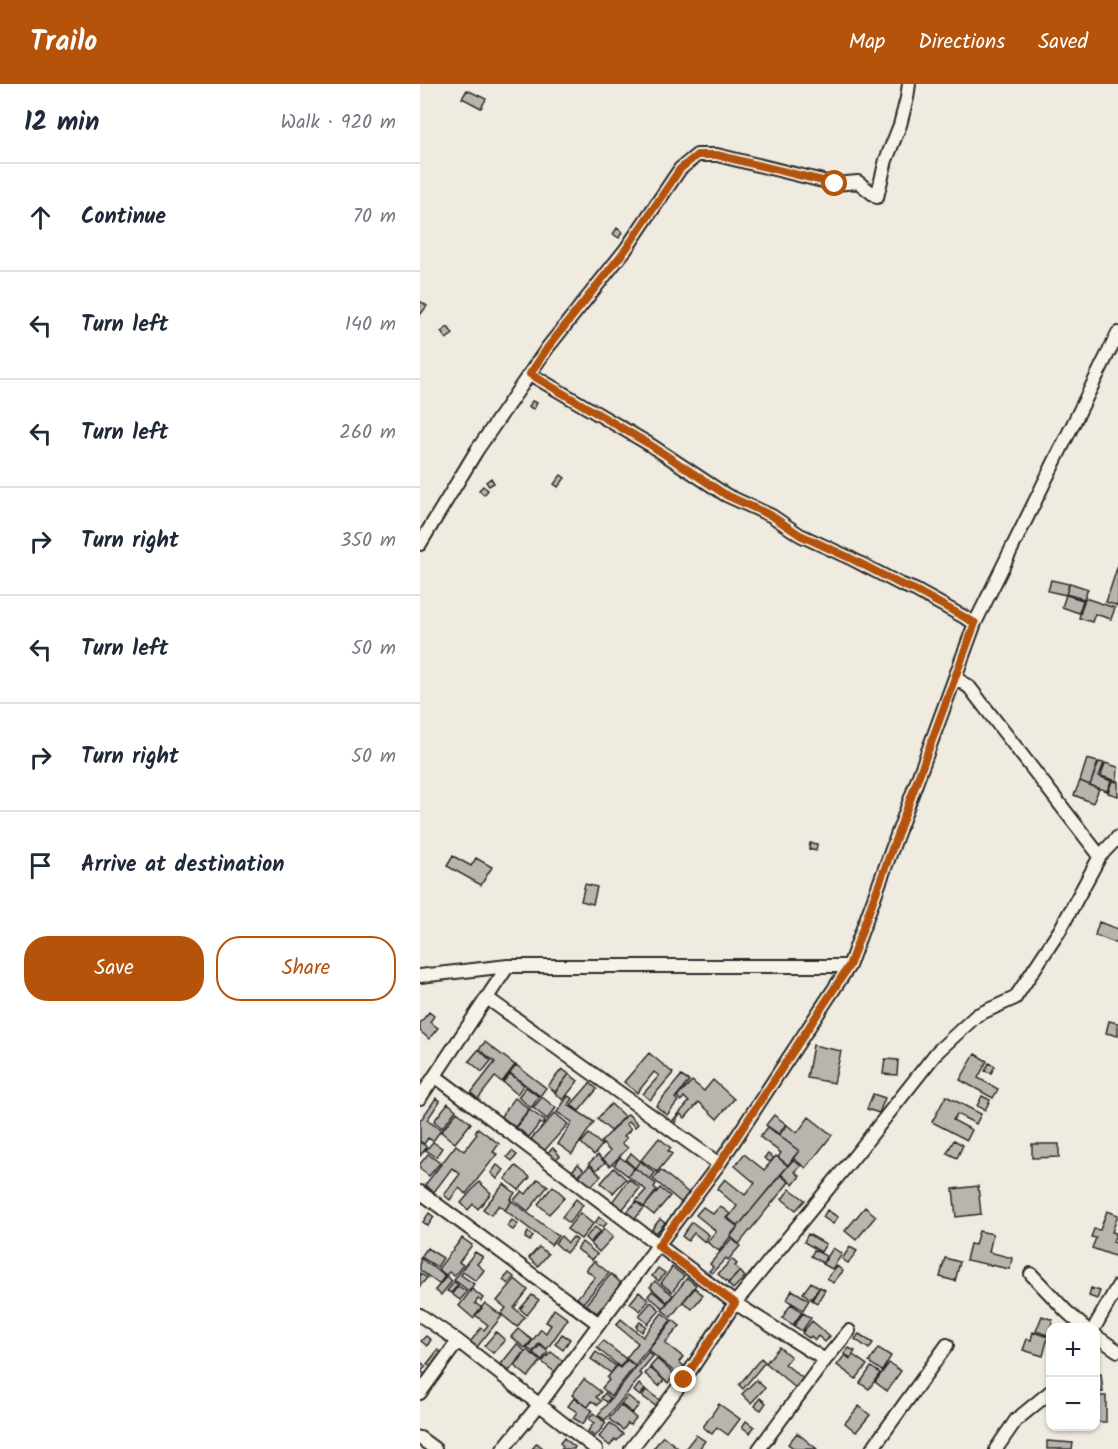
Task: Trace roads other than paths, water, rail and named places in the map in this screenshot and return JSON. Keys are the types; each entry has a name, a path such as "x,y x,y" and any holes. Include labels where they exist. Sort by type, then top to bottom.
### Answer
{"street":[{"path":"420,544 477,450 548,347 626,249 687,162 697,155 717,155 835,184 858,182 877,197 886,160 900,125 909,84"},
{"path":"503,1449 539,1406 719,1164 849,966 975,623 1118,333"},
{"path":"530,374 649,444 726,495 772,516 800,535 915,590 975,623"},
{"path":"955,677 970,688 1100,856"},
{"path":"631,1449 684,1380 735,1303 937,1052 976,1016 1015,998 1060,930 1100,856 1118,837"},
{"path":"420,976 508,966 849,966"},
{"path":"420,1098 508,966"},
{"path":"487,998 719,1164"},
{"path":"435,1076 735,1303 825,1360"},
{"path":"420,1192 599,1324"},
{"path":"1031,1274 1079,1323"},
{"path":"1097,1323 1118,1286"},
{"path":"420,1315 458,1341 596,1449"},
{"path":"759,1449 849,1331"},
{"path":"1100,1339 1118,1351"},
{"path":"420,1393 458,1341"},
{"path":"872,1449 946,1345"},
{"path":"996,1449 1016,1420 1046,1395"},
{"path":"420,1438 435,1449"}]}
